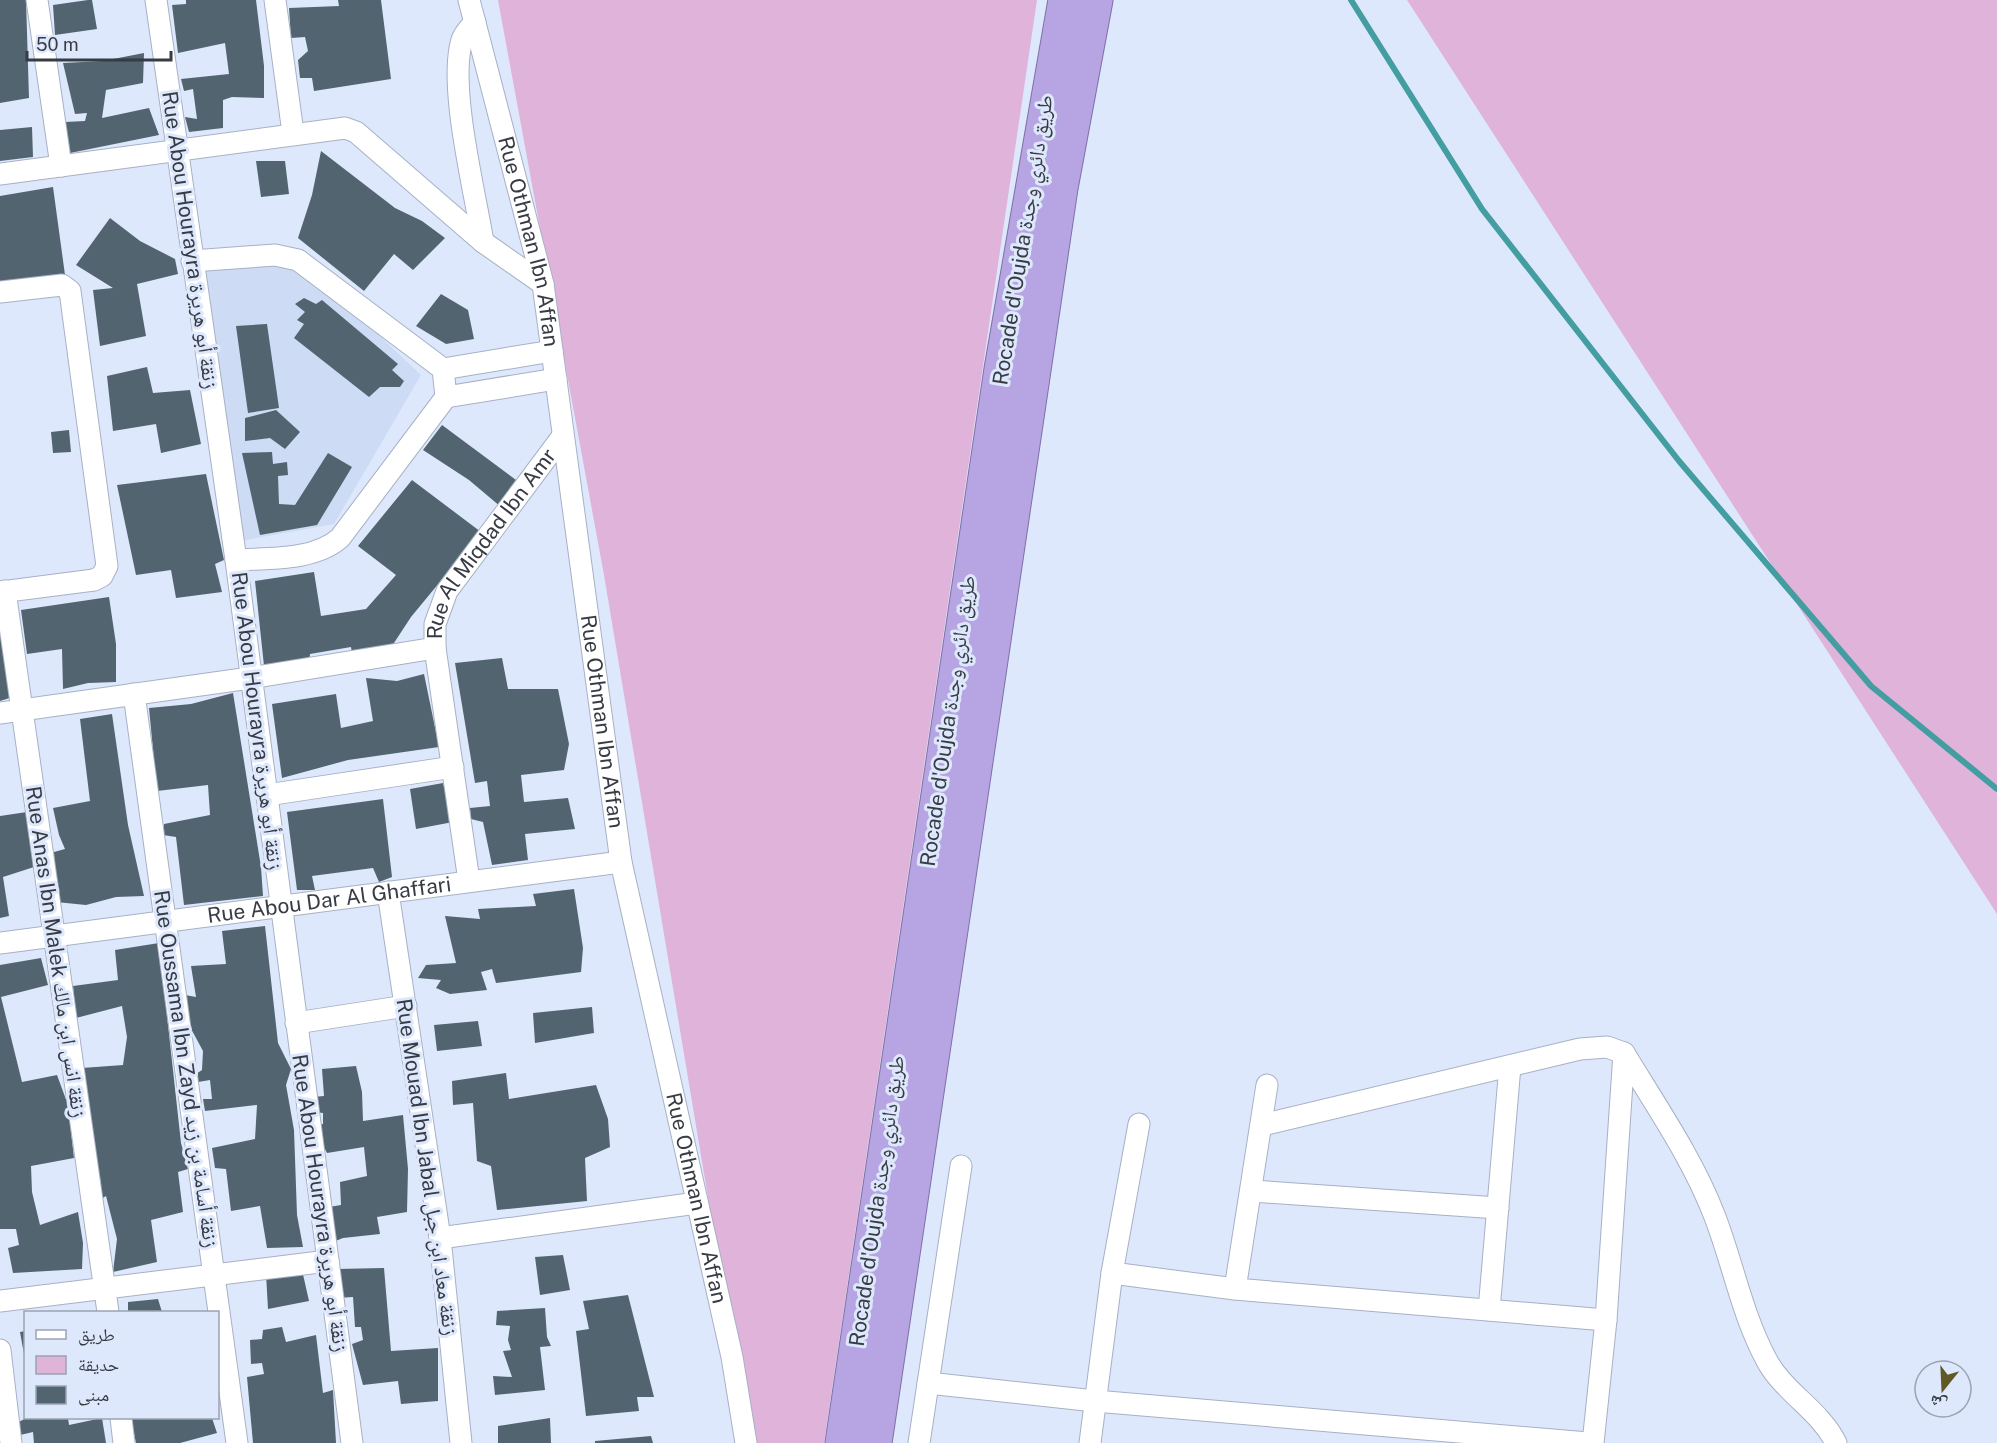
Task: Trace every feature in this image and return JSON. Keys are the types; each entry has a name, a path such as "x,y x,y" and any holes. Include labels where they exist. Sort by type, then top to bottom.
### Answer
{"highway":[{"name":"Rocade d'Oujda طريق دائري وجدة","path":"842,1443 1004,347 1065,0"},
{"name":"Rocade d'Oujda طريق دائري وجدة","path":"875,1443 1061,188 1096,0"}],"street":[{"path":"36,0 61,166"},
{"name":"Rue Abou Hourayra زنقة أبو هريرة","path":"156,0 236,560 352,1443"},
{"path":"275,0 293,133"},
{"name":"Rue Othman Ibn Affan","path":"469,0 543,284 621,862 732,1356 746,1443"},
{"path":"475,22 462,38 458,78 483,242"},
{"path":"0,174 293,133 350,129 483,242 543,284"},
{"path":"192,261 274,255 298,260 443,369 552,351"},
{"path":"0,292 62,285 70,291 107,566 102,576 94,580 3,591"},
{"path":"443,369 446,397"},
{"path":"236,560 308,553 333,544 446,397 556,378"},
{"name":"Rue Al Miqdad Ibn Amr","path":"0,713 250,678 435,648 435,624 447,591 562,437"},
{"name":"Rue Anas Ibn Malek زنقة انس ابن مالك","path":"3,591 108,1311"},
{"path":"435,648 469,881"},
{"name":"Rue Oussama Ibn Zayd زنقة أسامة بن زيد","path":"134,694 237,1443"},
{"path":"267,795 453,767"},
{"name":"Rue Abou Dar Al Ghaffari","path":"0,943 621,862"},
{"name":"Rue Mouad Ibn Jabal زنقة معاد ابن جبل","path":"388,892 440,1238 461,1443"},
{"path":"297,1023 406,1006"},
{"path":"1262,1125 1594,1047 1607,1047 1624,1053 1701,1186 1715,1217 1751,1328 1766,1361 1780,1381 1821,1422 1836,1443"},
{"path":"1593,1443 1606,1320 1624,1053"},
{"path":"1489,1310 1510,1066"},
{"path":"1235,1289 1267,1085"},
{"path":"1090,1443 1112,1274 1139,1124"},
{"path":"919,1443 961,1166"},
{"path":"1252,1191 1498,1208"},
{"path":"440,1238 697,1203"},
{"path":"0,1301 328,1261"},
{"path":"1112,1274 1235,1289 1606,1320"},
{"path":"0,1350 11,1443"},
{"path":"928,1383 1095,1401 1588,1443"},
{"path":"121,1419 124,1443"}],"shaded area":[{"path":"300,260 421,375 334,524 235,542 201,265"}],"green space":[{"path":"498,0 1037,0 824,1443 749,1443 604,575"},
{"path":"1407,0 1997,0 1997,914"}],"building":[{"path":"0,0 26,0 29,98 0,103"},
{"path":"92,0 97,29 55,35 53,5"},
{"path":"186,0 256,0 264,66 264,98 232,97 223,100 223,128 189,132 185,117 197,119 193,89 184,91 181,79 229,74 225,43 178,53 172,5 186,4"},
{"path":"338,0 381,0 391,79 314,91 312,78 300,78 298,60 308,51 305,37 291,38 289,8 339,6"},
{"path":"144,53 143,83 106,90 102,118 149,108 159,135 70,153 65,122 85,121 87,113 75,114 63,63 103,61"},
{"path":"32,127 33,157 0,161 0,130"},
{"path":"321,151 395,208 422,221 445,238 413,270 394,254 364,291 298,238 312,195"},
{"path":"256,161 285,161 289,194 261,197"},
{"path":"53,187 65,275 0,285 0,196"},
{"path":"110,218 140,241 175,259 178,274 137,284 146,336 100,346 93,290 113,288 76,265"},
{"path":"441,294 468,310 474,339 446,344 416,326"},
{"path":"304,298 316,304 322,300 398,364 392,370 404,381 400,387 380,387 369,397 294,338 304,324 297,320 305,312 295,304"},
{"path":"267,324 279,408 248,413 236,326"},
{"path":"147,367 153,393 190,390 201,444 161,453 156,424 113,431 107,376"},
{"path":"276,410 300,432 285,449 270,438 245,441 245,418"},
{"path":"442,425 520,483 501,507 469,480 423,450"},
{"path":"69,430 71,452 53,453 51,432"},
{"path":"272,452 273,464 287,462 288,475 278,476 279,504 295,505 328,453 352,467 317,525 260,535 242,453"},
{"path":"206,474 224,560 215,564 222,592 176,598 171,570 136,575 117,485"},
{"path":"412,480 481,532 411,617 390,649 352,653 351,647 310,654 309,664 264,666 255,581 314,572 321,616 366,609 396,575 358,546"},
{"path":"109,597 116,644 116,682 88,683 63,689 62,649 27,654 21,610"},
{"path":"0,615 16,696 0,701"},
{"path":"502,658 508,689 558,689 569,744 564,770 521,775 524,802 568,798 575,829 525,834 528,860 492,865 483,822 471,819 470,808 490,806 487,781 475,783 455,663"},
{"path":"424,674 439,747 348,760 282,778 272,704 336,694 341,728 373,721 366,678 397,681"},
{"path":"233,693 261,867 263,896 184,905 176,837 163,835 164,824 210,815 208,785 157,791 149,708 191,704"},
{"path":"112,714 128,825 144,896 116,897 86,905 56,902 54,852 65,849 59,835 53,808 90,801 80,719"},
{"path":"443,783 453,822 416,829 410,789"},
{"path":"383,799 392,877 379,882 373,868 312,876 315,890 297,890 287,812"},
{"path":"27,812 34,867 3,877 9,916 0,918 0,816"},
{"path":"574,889 583,948 581,972 496,983 492,969 481,972 487,990 450,994 436,988 441,980 418,978 426,965 456,963 445,916 480,919 478,909 536,906 533,894"},
{"path":"265,926 278,1043 291,1069 286,1085 294,1130 297,1215 303,1247 267,1248 260,1206 231,1211 226,1169 215,1168 212,1148 255,1139 257,1105 205,1111 203,1099 212,1099 210,1080 198,1082 196,1074 202,1070 203,1051 189,1025 185,995 196,997 191,966 226,964 222,931"},
{"path":"159,943 181,1143 188,1169 178,1172 183,1212 151,1220 157,1262 113,1272 117,1239 106,1196 101,1199 101,1182 94,1157 82,1068 123,1065 127,1037 122,1006 76,1018 73,986 118,980 115,950"},
{"path":"41,958 48,985 1,997 22,1082 57,1075 68,1105 74,1158 31,1166 32,1192 40,1225 78,1212 83,1243 82,1269 13,1273 8,1248 19,1245 16,1229 0,1229 0,965"},
{"path":"592,1007 594,1033 535,1043 533,1013"},
{"path":"478,1021 482,1046 437,1051 434,1025"},
{"path":"356,1066 362,1092 363,1121 403,1115 408,1169 407,1212 377,1217 380,1234 343,1238 333,1242 329,1207 341,1205 340,1182 367,1176 364,1147 327,1153 313,1126 323,1124 323,1113 313,1112 313,1097 324,1096 322,1069"},
{"path":"506,1073 509,1099 596,1085 608,1119 610,1147 585,1158 587,1201 497,1210 491,1166 477,1161 473,1103 453,1105 452,1081"},
{"path":"563,1255 570,1290 540,1295 535,1257"},
{"path":"384,1268 391,1351 438,1348 438,1401 401,1404 398,1381 363,1385 352,1344 363,1340 361,1327 355,1327 353,1297 337,1298 337,1269"},
{"path":"302,1270 309,1301 268,1309 266,1274"},
{"path":"628,1295 654,1397 637,1397 639,1411 586,1416 576,1331 589,1329 583,1301"},
{"path":"158,1299 162,1311 128,1311 128,1302"},
{"path":"545,1308 547,1337 551,1346 540,1347 545,1390 495,1395 493,1376 512,1377 503,1351 511,1350 508,1340 510,1326 496,1325 497,1311"},
{"path":"282,1327 286,1342 316,1335 323,1393 333,1390 336,1443 253,1443 247,1377 264,1374 262,1363 251,1364 250,1340 262,1339 263,1330"},
{"path":"24,1331 24,1354 20,1332"},
{"path":"550,1418 551,1443 498,1443 498,1426"},
{"path":"24,1419 68,1419 69,1425 102,1419 106,1443 34,1443 33,1432 20,1435 19,1422"},
{"path":"131,1419 212,1419 217,1433 180,1443 136,1443"},
{"path":"651,1436 653,1443 595,1443 595,1441"}],"waterway":[{"path":"1351,0 1482,209 1679,461 1871,686 1997,789"}]}
